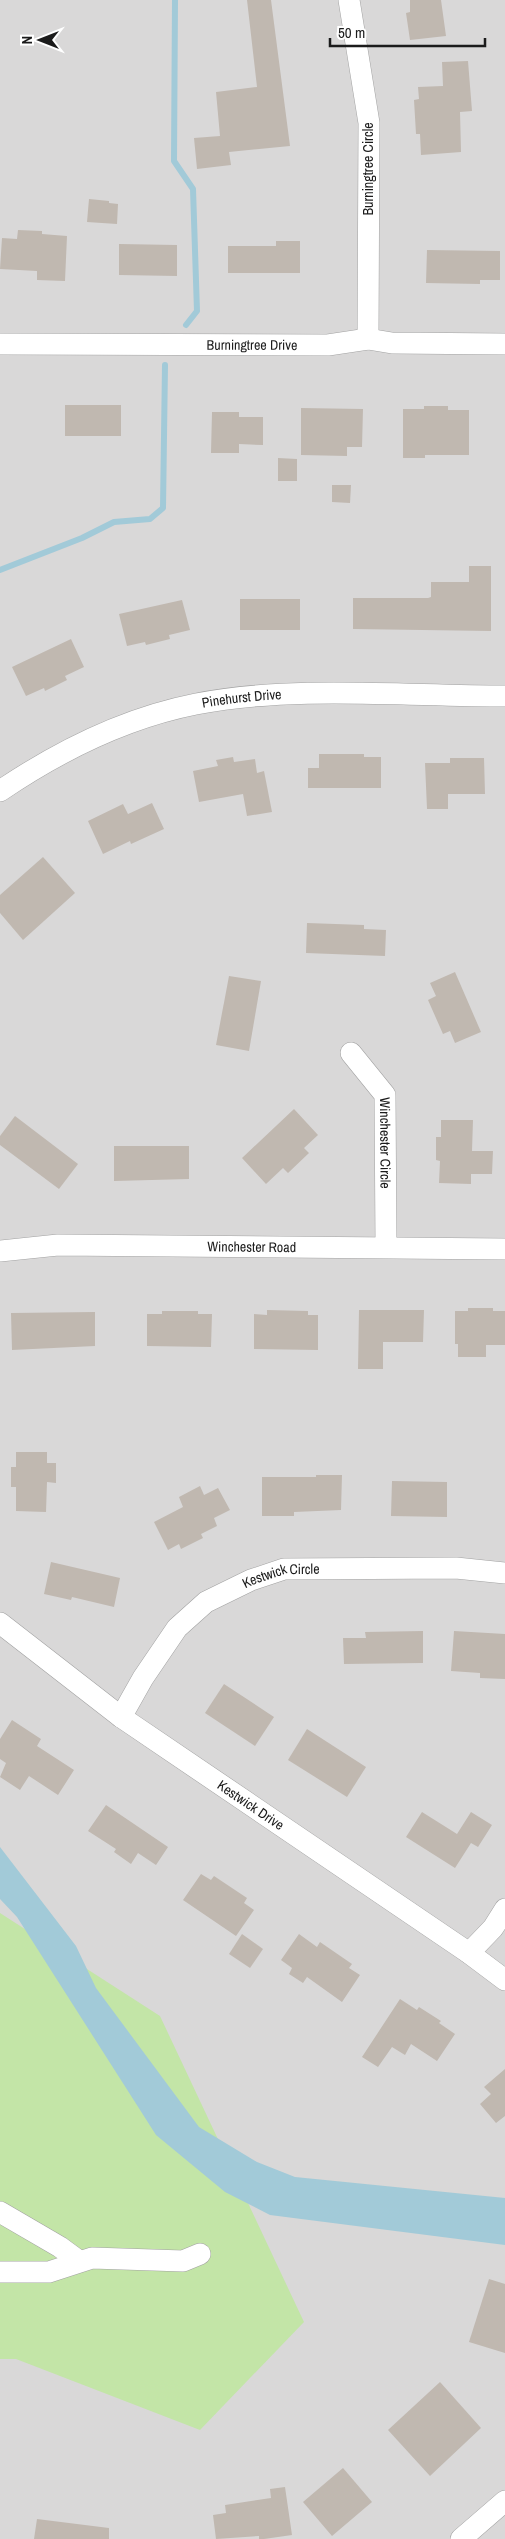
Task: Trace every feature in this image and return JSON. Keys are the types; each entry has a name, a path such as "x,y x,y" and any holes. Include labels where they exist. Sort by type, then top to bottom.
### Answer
{"street":[{"name":"Burningtree Circle","path":"349,0 369,123 368,339"},
{"name":"Burningtree Drive","path":"0,344 328,345 368,339 392,343 505,344"},
{"name":"Pinehurst Drive","path":"0,791 40,763 93,737 141,719 195,704 250,696 289,694 505,696"},
{"name":"Winchester Circle","path":"351,1053 385,1095 386,1246"},
{"name":"Winchester Road","path":"0,1252 58,1246 386,1246 505,1249"},
{"name":"Kestwick Circle","path":"121,1717 143,1678 177,1628 206,1602 251,1580 284,1570 456,1568 505,1573"},
{"name":"Kestwick Drive","path":"0,1623 121,1717 469,1953 505,1980"},
{"path":"469,1953 493,1928 505,1909"},
{"path":"0,2212 60,2247 79,2261"},
{"path":"0,2272 49,2272 92,2258 183,2260 200,2254"},
{"path":"461,2539 505,2501"}],"shaded area":[{"path":"0,0 505,0 505,2539 0,2539"}],"green space":[{"path":"0,1913 160,2016 304,2322 200,2430 16,2359 0,2359"}],"water":[{"path":"0,1847 76,1946 96,1988 199,2127 257,2162 295,2177 505,2198 505,2245 270,2215 225,2192 156,2135 17,1917 0,1899"}],"building":[{"path":"247,0 271,0 290,146 229,152 231,165 197,169 194,138 220,136 216,92 257,87"},
{"path":"410,0 441,0 446,36 410,40 406,13 410,12"},
{"path":"468,61 472,111 460,112 461,152 421,155 420,134 416,134 414,100 419,99 418,87 443,86 442,62"},
{"path":"89,199 118,204 117,224 87,222"},
{"path":"18,230 42,231 42,234 67,236 65,281 37,280 37,271 0,269 2,238 17,239"},
{"path":"276,241 300,241 300,273 228,273 228,246 276,246"},
{"path":"119,244 177,245 177,276 119,275"},
{"path":"427,250 500,251 500,280 480,280 480,284 426,283"},
{"path":"65,405 121,405 121,436 65,436"},
{"path":"424,406 448,406 448,410 469,410 469,455 425,455 425,458 403,458 403,409 424,409"},
{"path":"301,408 363,409 362,447 347,447 347,456 301,455"},
{"path":"212,412 239,412 239,417 263,417 263,445 239,444 239,453 211,453"},
{"path":"278,458 297,459 297,481 278,481"},
{"path":"332,485 351,485 350,503 332,502"},
{"path":"469,566 491,566 491,631 353,629 353,598 428,598 431,597 431,582 469,582"},
{"path":"240,599 300,599 300,630 240,630"},
{"path":"182,600 190,630 169,635 170,639 146,645 145,642 127,646 119,614"},
{"path":"71,639 84,667 65,676 67,680 45,691 44,688 26,696 12,667"},
{"path":"319,754 364,754 364,757 381,757 381,788 308,788 308,768 319,768"},
{"path":"233,757 234,762 255,759 257,773 264,771 272,812 247,816 243,794 199,802 193,771 218,766 216,760"},
{"path":"450,758 484,758 485,794 448,794 448,809 427,809 425,763 450,763"},
{"path":"152,803 164,829 131,844 130,841 103,854 88,821 123,804 128,814"},
{"path":"43,857 75,893 23,940 0,913 0,895"},
{"path":"307,923 364,925 364,929 386,930 385,956 306,953"},
{"path":"455,972 481,1032 455,1043 450,1031 443,1034 428,1000 436,996 430,983"},
{"path":"229,976 261,981 249,1051 216,1045"},
{"path":"294,1109 318,1135 304,1148 309,1153 288,1173 283,1168 266,1184 242,1158"},
{"path":"15,1116 78,1164 59,1189 0,1145 0,1136"},
{"path":"441,1120 473,1120 472,1151 493,1151 492,1174 471,1174 471,1184 439,1183 440,1161 436,1160 436,1137 441,1137"},
{"path":"114,1146 189,1146 189,1179 114,1181"},
{"path":"468,1308 493,1308 493,1311 505,1311 505,1345 486,1345 486,1357 458,1357 458,1344 455,1344 455,1311 468,1311"},
{"path":"267,1310 308,1311 308,1315 318,1315 318,1350 254,1349 254,1314 267,1315"},
{"path":"359,1310 424,1310 423,1342 383,1342 383,1369 358,1369"},
{"path":"162,1311 198,1311 198,1314 212,1314 211,1347 147,1346 147,1314 162,1314"},
{"path":"95,1312 95,1346 12,1350 11,1313"},
{"path":"16,1452 47,1452 47,1463 56,1463 56,1483 47,1482 46,1512 16,1511 16,1487 11,1487 11,1467 16,1467"},
{"path":"316,1475 342,1475 341,1510 294,1512 294,1516 262,1516 262,1477 316,1477"},
{"path":"392,1481 447,1482 447,1517 391,1516"},
{"path":"200,1486 204,1495 218,1488 230,1510 214,1518 217,1526 201,1534 203,1538 181,1549 179,1544 168,1550 154,1522 183,1507 179,1497"},
{"path":"51,1562 120,1578 114,1607 72,1597 71,1600 44,1594"},
{"path":"423,1631 423,1663 344,1664 343,1638 366,1638 365,1632"},
{"path":"454,1631 505,1634 505,1679 480,1678 480,1673 451,1671"},
{"path":"224,1684 274,1717 255,1746 205,1713"},
{"path":"12,1720 41,1739 37,1746 74,1770 58,1795 29,1776 20,1790 0,1777 6,1763 0,1759 0,1739"},
{"path":"307,1729 366,1767 347,1797 288,1760"},
{"path":"106,1805 168,1847 156,1865 138,1853 131,1864 114,1852 116,1849 88,1831"},
{"path":"422,1812 457,1834 471,1812 492,1825 478,1847 471,1843 455,1868 406,1837"},
{"path":"201,1874 211,1880 214,1876 247,1898 244,1903 254,1910 236,1936 183,1900"},
{"path":"242,1934 263,1949 250,1968 229,1954"},
{"path":"299,1934 317,1947 320,1942 352,1964 349,1968 360,1975 342,2002 307,1977 303,1983 289,1974 292,1968 281,1960"},
{"path":"400,1999 417,2010 419,2007 441,2021 439,2023 455,2034 437,2061 411,2044 405,2055 392,2047 378,2067 362,2057"},
{"path":"505,2069 505,2116 496,2123 480,2104 491,2094 484,2087"},
{"path":"489,2279 505,2284 505,2353 469,2342"},
{"path":"440,2382 481,2428 430,2476 388,2430"},
{"path":"343,2468 372,2502 332,2536 303,2502"},
{"path":"285,2487 292,2535 264,2539 259,2539 259,2536 216,2539 213,2515 226,2513 225,2505 271,2498 270,2489"},
{"path":"37,2519 109,2528 109,2539 34,2539"}],"waterway":[{"path":"175,0 174,161 193,189 197,311 186,325"},
{"path":"0,570 82,538 114,522 150,519 163,508 165,365"}]}
